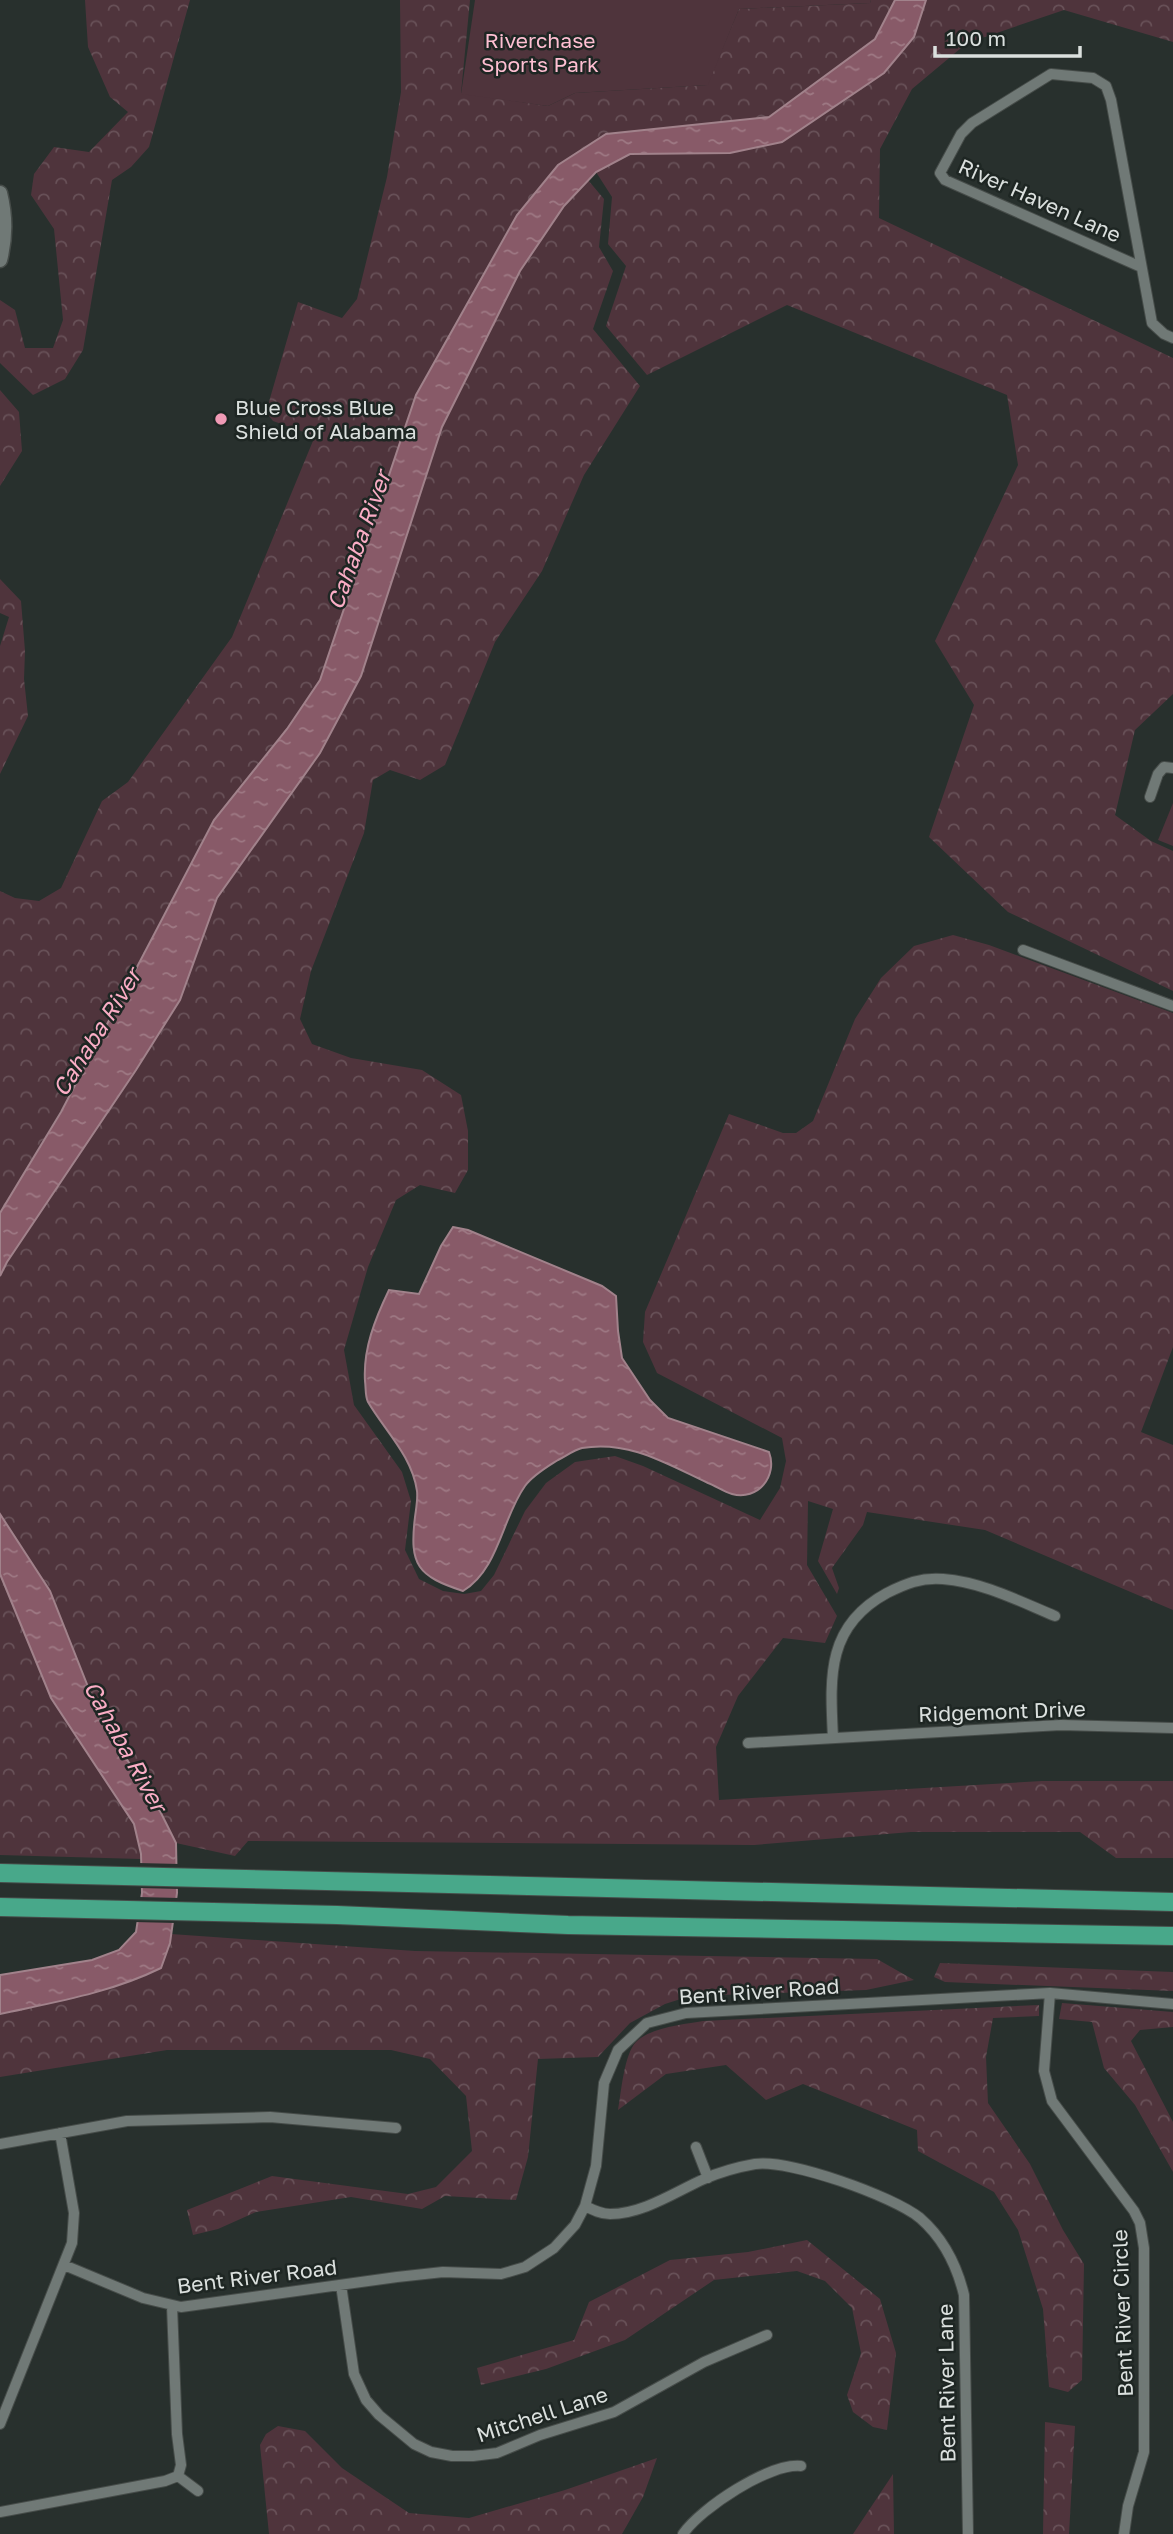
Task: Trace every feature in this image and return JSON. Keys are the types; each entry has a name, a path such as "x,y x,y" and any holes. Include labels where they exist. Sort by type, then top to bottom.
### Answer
{"highway":[{"path":"0,1873 1173,1902"},
{"path":"0,1907 230,1912 568,1925 1173,1936"}],"street":[{"name":"River Haven Lane","path":"1141,267 945,180 940,173 961,134 972,123 1051,74 1093,78 1106,86 1111,100 1152,323 1173,338"},
{"path":"0,193 5,224 0,260"},
{"path":"1150,797 1158,774 1164,767 1173,768"},
{"path":"1023,950 1173,1006"},
{"path":"833,1738 831,1698 834,1658 846,1627 874,1600 910,1581 942,1578 988,1588 1055,1616"},
{"name":"Ridgemont Drive","path":"748,1742 1061,1725 1173,1728"},
{"name":"Bent River Road","path":"64,2265 142,2298 172,2306 220,2303 443,2272 501,2274 524,2267 554,2249 575,2225 585,2206 596,2166 607,2073 618,2050 647,2023 685,2013 1050,1993 1173,2004"},
{"name":"Bent River Circle","path":"1050,1993 1044,2071 1052,2101 1129,2202 1138,2217 1142,2232 1144,2452 1128,2506 1124,2534"},
{"path":"0,2144 127,2121 247,2117 396,2128"},
{"path":"0,2424 72,2243 74,2223 60,2133"},
{"path":"696,2147 708,2178"},
{"name":"Bent River Lane","path":"585,2206 606,2214 627,2212 647,2206 708,2178 759,2164 792,2166 889,2200 907,2209 928,2226 946,2249 964,2295 968,2534"},
{"name":"Mitchell Lane","path":"341,2285 355,2374 366,2400 379,2415 414,2444 431,2452 452,2456 497,2453 540,2435 606,2416 694,2366 767,2334"},
{"path":"0,2512 165,2482 178,2476 181,2465 177,2434 172,2306"},
{"path":"683,2534 700,2514 767,2472 801,2466"},
{"path":"178,2476 198,2491"}],"green space":[{"path":"85,0 190,0 149,147 131,167 112,180 83,350 65,379 33,395 0,363 0,300 15,310 25,348 53,348 63,320 54,229 31,195 34,174 54,147 89,152 128,112 110,97 88,47"},
{"path":"400,0 470,0 461,93 548,106 575,93 707,85 739,9 895,0 875,39 769,117 606,134 416,395 320,680 287,729 0,1213 0,891 15,898 39,901 61,888 102,801 128,782 232,637 315,436 273,421 266,412 298,302 342,318 357,299 387,177 401,92"},
{"name":"Riverchase Sports Park","path":"475,0 871,0 870,3 739,9 708,85 575,93 548,106 461,94"},
{"path":"926,0 1173,0 1173,42 1064,10 967,43 912,89 880,149 879,218 1173,358 1173,694 1135,730 1115,815 1151,841 1173,851 1173,991 1008,912 929,837 974,705 935,641 1018,465 1007,395 787,305 647,375 606,326 626,266 608,244 612,197 596,172 630,154 730,153 782,142 884,73 914,37"},
{"path":"588,180 604,199 599,247 613,271 593,329 640,386 584,475 542,571 495,642 445,765 420,780 390,770 373,780 364,833 311,971 300,1019 312,1044 351,1058 422,1070 461,1095 468,1131 468,1170 455,1193 420,1185 396,1200 368,1267 344,1350 354,1405 402,1472 411,1501 405,1550 419,1579 443,1591 464,1594 481,1591 494,1575 525,1511 546,1483 575,1462 615,1456 643,1466 760,1520 780,1488 786,1461 782,1438 657,1373 643,1342 645,1312 729,1114 783,1133 796,1133 813,1121 855,1019 881,978 914,946 953,935 989,945 1173,1013 1173,1347 1141,1432 1173,1445 1173,1610 985,1530 867,1512 863,1525 832,1568 839,1588 837,1594 818,1561 833,1509 808,1501 807,1565 837,1616 825,1643 783,1638 738,1696 716,1747 719,1800 1042,1781 1173,1781 1173,1858 1116,1858 1080,1832 911,1832 754,1845 248,1841 235,1856 176,1843 161,1813 100,1717 50,1591 0,1514 0,1276 180,1000 217,898 320,753 361,676 442,427 520,271 564,206"},
{"path":"0,390 19,412 22,451 0,486"},
{"path":"0,579 21,601 28,716 0,774 0,646 9,617 0,613"},
{"path":"1173,803 1173,846 1158,840"},
{"path":"0,1574 51,1698 134,1824 141,1859 0,1855"},
{"path":"171,1934 415,1951 877,1959 914,1980 866,1990 690,1996 665,2004 630,2023 598,2057 538,2059 528,2157 516,2200 445,2196 422,2209 351,2197 256,2212 218,2229 193,2235 187,2210 272,2176 408,2194 436,2187 472,2151 466,2096 430,2059 391,2050 167,2050 0,2077 0,2015 102,1990 161,1968"},
{"path":"940,1963 1173,1972 1173,1991 945,1982 934,1977"},
{"path":"1062,2003 1173,2012 1173,2027 1140,2030 1131,2041 1173,2122 1173,2172 1135,2105 1104,2068 1092,2022 1059,2019"},
{"path":"1039,2005 1039,2016 993,2018 986,2057 988,2103 1030,2164 1063,2230 1084,2264 1082,2380 1068,2392 1049,2387 1043,2309 1018,2230 994,2192 918,2151 917,2130 803,2084 766,2100 726,2065 666,2074 618,2110 626,2065 632,2048 642,2037 668,2027 703,2021"},
{"path":"807,2240 880,2299 896,2353 887,2430 873,2427 853,2412 847,2395 861,2353 852,2308 825,2281 797,2271 714,2280 625,2340 546,2369 481,2385 477,2368 574,2340 589,2302 670,2260 748,2252"},
{"path":"1045,2422 1075,2426 1069,2534 1043,2534"},
{"path":"278,2426 305,2431 342,2468 409,2513 469,2518 565,2490 657,2458 643,2497 622,2534 269,2534 260,2445 266,2434"},
{"path":"893,2474 894,2534 853,2534"}],"water":[{"path":"895,0 926,0 914,37 884,73 782,142 730,153 630,154 596,172 564,206 520,271 442,427 361,676 320,753 217,898 180,1000 0,1276 0,1213 61,1112 214,820 287,729 320,680 416,395 517,215 558,165 606,134 769,117 875,39"},
{"path":"453,1227 468,1230 602,1286 616,1296 622,1358 650,1400 668,1418 769,1452 771,1470 764,1485 750,1494 732,1494 647,1455 616,1447 582,1448 545,1468 525,1486 485,1570 463,1591 426,1574 416,1558 414,1547 417,1491 414,1478 404,1455 368,1402 365,1369 371,1334 389,1290 419,1294 441,1246"},
{"path":"0,1514 50,1591 100,1717 161,1813 176,1843 177,1893 170,1943 161,1968 102,1990 0,2014 0,1975 92,1960 119,1950 136,1932 142,1893 141,1854 134,1824 51,1698 0,1574"}],"pier":[{"path":"138,1863 180,1864 181,1889 139,1888"},
{"path":"138,1897 180,1898 176,1923 134,1922"}],"place":[{"name":"Blue Cross Blue Shield of Alabama","path":"221,419"}],"water label":[{"name":"Cahaba River","path":"358,540"},
{"name":"Cahaba River","path":"96,1032"},
{"name":"Cahaba River","path":"126,1746"}]}
